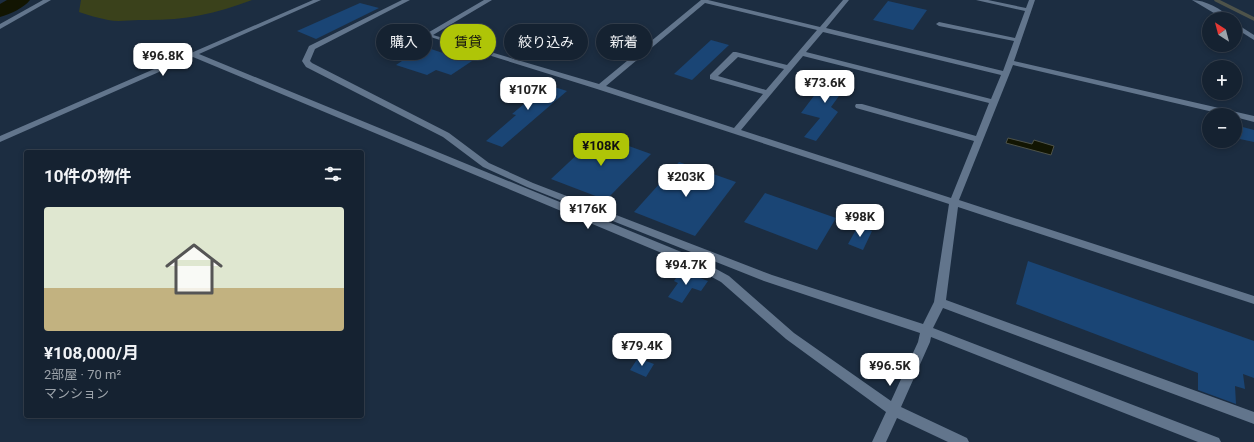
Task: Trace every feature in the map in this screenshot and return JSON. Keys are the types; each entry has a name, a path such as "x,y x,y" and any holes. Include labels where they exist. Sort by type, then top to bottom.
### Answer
{"street":[{"path":"0,27 48,0"},
{"path":"0,139 318,0"},
{"path":"408,0 312,48 306,60 309,65 446,135 486,165 530,185 768,278 1214,442"},
{"path":"489,0 427,35 600,87 954,201 1254,300"},
{"path":"600,87 704,0 1005,74"},
{"path":"736,131 846,0"},
{"path":"979,0 1028,10"},
{"path":"879,442 940,302 954,201 1010,62 1032,0"},
{"path":"1195,0 1218,12"},
{"path":"939,24 1018,40"},
{"path":"1242,30 1254,38"},
{"path":"802,53 994,102"},
{"path":"192,54 692,261 725,279 790,336 894,410 962,442"},
{"path":"767,93 713,77 736,54 788,68"},
{"path":"1010,62 1254,119"},
{"path":"859,106 979,140"},
{"path":"940,302 1254,418"}],"green space":[{"path":"81,0 252,0 224,10 196,16 154,20 112,21 79,12"}],"shaded area":[{"path":"1008,138 1032,144 1034,140 1054,146 1051,155 1006,143"}],"building":[{"path":"888,1 927,10 913,30 873,20"},
{"path":"360,3 379,8 316,39 297,31"},
{"path":"711,40 729,45 692,80 674,74"},
{"path":"432,49 440,52 440,60 472,61 451,75 436,70 427,75 396,65 402,61 399,60 432,60"},
{"path":"832,72 852,78 831,107 838,112 816,141 804,137 820,118 801,113"},
{"path":"532,80 567,91 502,147 486,141 516,115 512,114 536,94 521,89"},
{"path":"1242,127 1254,130 1254,142 1242,139"},
{"path":"598,135 651,154 606,200 551,179"},
{"path":"679,162 736,182 695,236 634,212"},
{"path":"765,193 836,218 817,250 744,222"},
{"path":"858,226 872,231 863,250 848,244"},
{"path":"1028,261 1254,341 1254,378 1243,374 1245,389 1235,386 1236,404 1198,390 1198,373 1016,304"},
{"path":"681,271 708,281 701,291 692,288 682,303 668,297 678,283 674,281"},
{"path":"638,358 654,364 646,377 630,370"}],"waterway":[{"path":"0,11 21,0"},
{"path":"1216,0 1254,19"}]}
